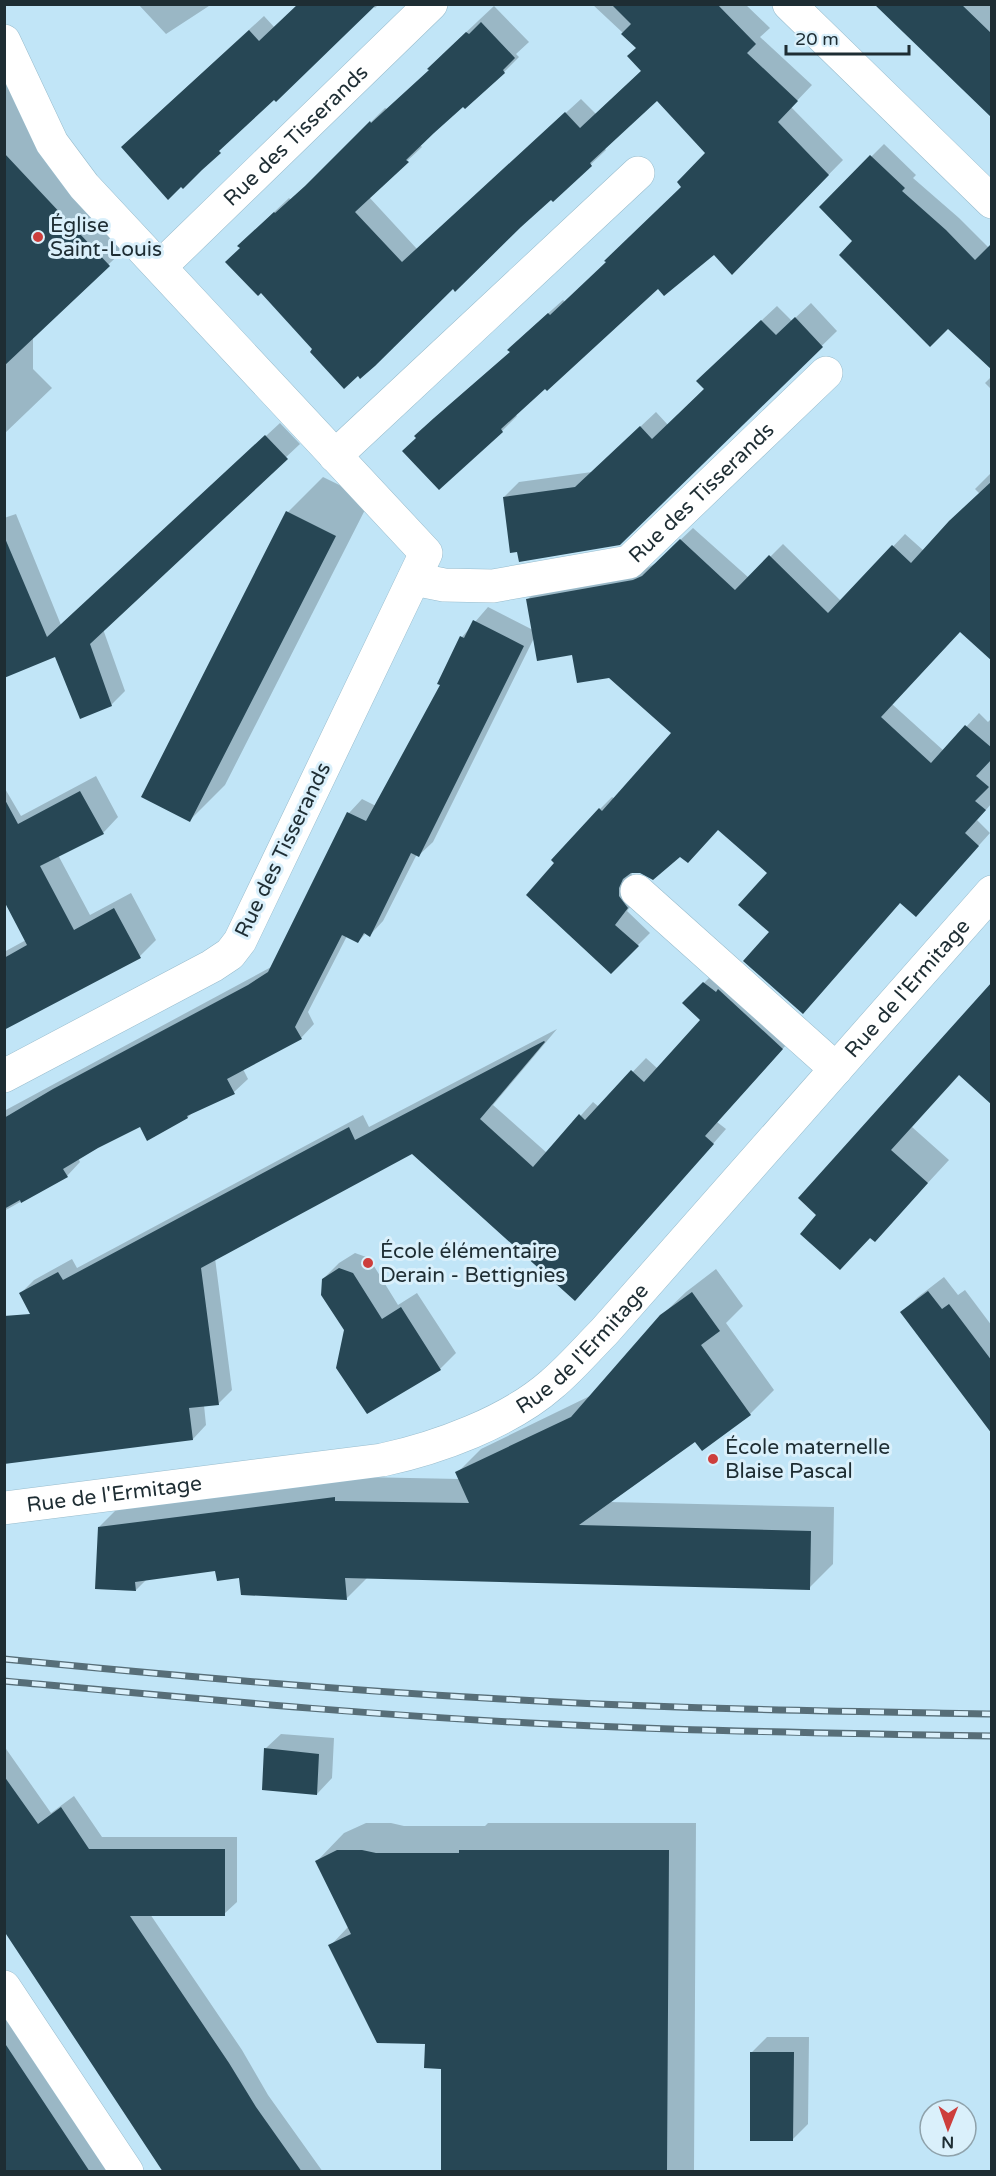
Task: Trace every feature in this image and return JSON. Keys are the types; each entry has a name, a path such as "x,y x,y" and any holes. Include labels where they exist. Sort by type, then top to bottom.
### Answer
{"street":[{"name":"Rue des Tisserands","path":"160,267 430,4"},
{"path":"789,4 992,202"},
{"name":"Rue des Tisserands","path":"4,40 52,143 68,167 426,553 240,941 230,954 212,966 4,1076"},
{"path":"335,456 638,173"},
{"name":"Rue des Tisserands","path":"414,579 444,585 493,586 629,562 826,373"},
{"path":"637,891 837,1068"},
{"name":"Rue de l'Ermitage","path":"4,1508 382,1460 433,1448 516,1409 552,1385 578,1359 992,892"},
{"path":"4,1987 127,2172"}],"building":[{"path":"298,4 377,4 276,102 274,100 219,151 221,153 183,189 181,187 168,200 121,147 249,30 259,41"},
{"path":"611,4 717,4 756,44 747,53 798,101 778,122 829,175 732,275 714,255 664,296 658,289 547,391 545,389 501,429 503,432 439,490 402,451 416,438 414,436 510,352 507,350 548,313 550,315 606,262 604,261 681,187 677,182 705,153 657,101 590,163 592,166 553,202 551,200 521,227 455,292 453,289 375,366 360,379 358,376 344,389 310,352 312,349 261,293 258,296 225,262 240,248 237,246 305,186 370,121 371,123 429,70 427,69 466,32 469,34 481,22 515,58 503,70 505,73 434,133 406,160 409,162 355,212 402,262 565,112 580,128 641,71 627,56 636,48 621,34 631,24"},
{"path":"874,4 961,4 992,34 992,118"},
{"path":"4,153 110,266 4,366"},
{"path":"870,155 905,188 902,191 946,230 975,260 992,243 992,370 948,329 930,347 839,255 852,241 819,207"},
{"path":"795,317 823,347 620,545 519,562 517,552 510,553 503,497 575,487 640,426 652,439 704,389 696,381 761,320 776,335"},
{"path":"265,435 288,459 90,644 112,706 80,719 55,657 4,678 4,536 47,637"},
{"path":"992,481 992,661 960,632 881,717 931,763 965,725 992,748 992,759 976,776 989,787 975,801 986,810 965,833 979,846 916,917 900,903 803,1014 743,961 769,932 738,905 767,873 718,830 688,863 680,857 653,880 640,873 631,873 623,879 619,888 619,896 628,908 615,925 639,946 611,974 526,895 554,863 551,860 599,808 602,811 671,733 609,678 577,683 572,655 537,661 526,599 633,580 642,576 680,539 735,590 769,555 828,613 892,545 911,563 949,521"},
{"path":"286,511 336,536 190,822 141,797"},
{"path":"473,620 524,646 419,857 411,853 370,937 364,933 358,943 342,935 295,1027 302,1039 227,1079 235,1094 187,1116 188,1118 147,1141 140,1127 63,1169 68,1177 21,1203 20,1200 4,1209 4,1118 268,972 347,812 366,821 440,685 437,684 460,636 464,638"},
{"path":"80,791 104,834 40,866 74,930 114,908 141,958 4,1030 4,958 27,945 4,901 4,798 18,824"},
{"path":"703,982 716,992 718,989 783,1049 705,1136 714,1144 575,1301 412,1154 201,1268 219,1405 189,1408 193,1440 4,1464 4,1316 30,1314 19,1293 58,1272 63,1280 349,1127 355,1140 544,1041 480,1119 533,1167 579,1114 585,1120 631,1070 644,1082 700,1020 682,1003"},
{"path":"992,982 992,1105 959,1075 891,1150 928,1183 875,1242 870,1238 840,1270 800,1234 816,1215 798,1198"},
{"path":"339,1268 353,1273 382,1319 401,1307 441,1370 367,1414 336,1368 344,1330 321,1295 322,1279"},
{"path":"928,1291 942,1309 949,1304 992,1361 992,1434 900,1312"},
{"path":"692,1292 720,1331 701,1345 751,1415 702,1451 695,1442 579,1525 811,1531 810,1590 345,1578 347,1600 241,1595 239,1578 217,1581 215,1571 135,1582 136,1591 95,1589 98,1527 335,1497 335,1501 469,1503 455,1472 571,1417 660,1315"},
{"path":"264,1748 319,1754 317,1795 262,1790"},
{"path":"4,1776 38,1824 61,1807 89,1849 225,1849 225,1916 130,1916 256,2107 302,2172 163,2172 4,1931"},
{"path":"337,1850 362,1850 376,1853 459,1853 459,1850 669,1850 667,2172 441,2172 441,2069 424,2068 425,2044 377,2043 328,1945 351,1934 315,1861"},
{"path":"4,2042 90,2172 4,2172"},
{"path":"750,2052 794,2052 793,2141 750,2141"}],"railway":[{"path":"4,1659 262,1682 520,1700 697,1708 992,1714"},
{"path":"4,1681 299,1707 520,1723 743,1731 992,1736"}],"place":[{"name":"Église Saint-Louis","path":"38,237"},
{"name":"École élémentaire Derain - Bettignies","path":"368,1263"},
{"name":"École maternelle Blaise Pascal","path":"713,1459"}]}
